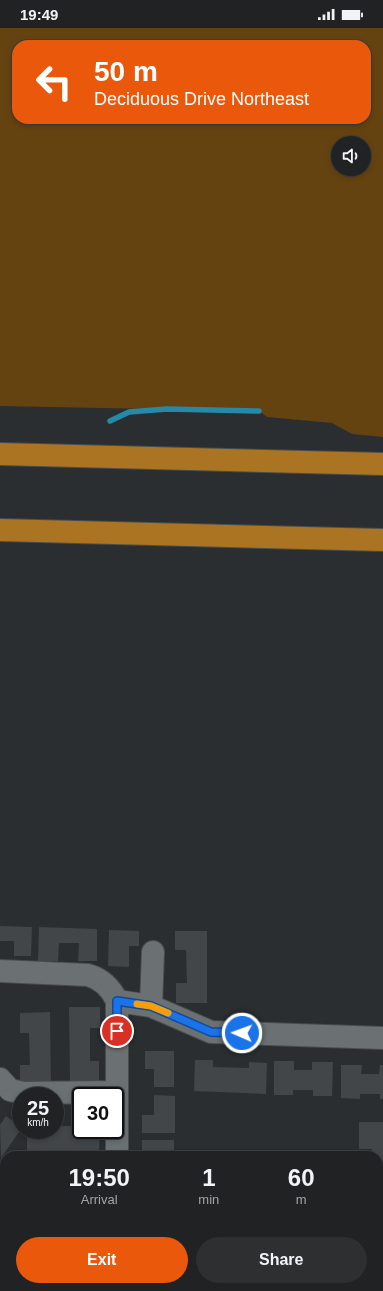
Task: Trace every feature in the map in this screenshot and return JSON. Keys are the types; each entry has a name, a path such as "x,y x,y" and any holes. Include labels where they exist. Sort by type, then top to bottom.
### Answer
{"highway":[{"path":"0,454 383,464"},
{"path":"0,530 383,540"}],"street":[{"path":"151,1006 153,952"},
{"path":"0,971 88,975 95,977 106,985 114,994 117,1001 116,1087"},
{"path":"117,1001 151,1006 211,1032 383,1038"},
{"path":"0,1080 10,1090 23,1093 72,1092"},
{"path":"117,1139 117,1151"}],"shaded area":[{"path":"0,28 383,28 383,437 352,434 332,423 267,417 259,411 0,406"}],"building":[{"path":"0,926 32,927 31,956 14,956 14,941 0,941"},
{"path":"39,927 97,929 97,961 78,961 79,943 59,943 58,961 38,961"},
{"path":"109,930 139,931 139,946 129,946 129,967 108,966"},
{"path":"175,931 207,931 207,1003 176,1003 176,983 187,983 186,950 175,950"},
{"path":"69,1007 100,1007 100,1028 90,1028 90,1061 99,1061 99,1081 70,1081"},
{"path":"50,1012 51,1086 20,1087 20,1065 30,1065 29,1033 20,1033 20,1013"},
{"path":"145,1051 174,1051 174,1087 154,1087 154,1069 145,1069"},
{"path":"195,1060 213,1060 213,1067 249,1068 249,1062 267,1063 266,1094 194,1091"},
{"path":"274,1061 294,1061 294,1070 312,1070 312,1062 333,1062 332,1096 313,1096 313,1090 293,1090 293,1095 274,1095"},
{"path":"341,1065 362,1065 361,1074 379,1074 380,1065 383,1065 383,1099 380,1099 380,1094 360,1094 360,1099 341,1098"},
{"path":"154,1095 175,1096 175,1133 142,1133 142,1115 154,1115"},
{"path":"6,1116 12,1120 12,1139 14,1139 6,1151 1,1151 0,1125"},
{"path":"359,1122 383,1122 383,1151 359,1149"},
{"path":"64,1126 72,1126 72,1139 100,1139 99,1151 27,1151 27,1139 64,1139"},
{"path":"142,1140 174,1140 174,1151 142,1151"}],"waterway":[{"path":"110,421 129,412 167,409 259,411"}],"slow traffic":[{"path":"137,1004 151,1006 168,1013"}],"route":[{"path":"117,1031 117,1001 151,1006 211,1032 242,1033"}]}
